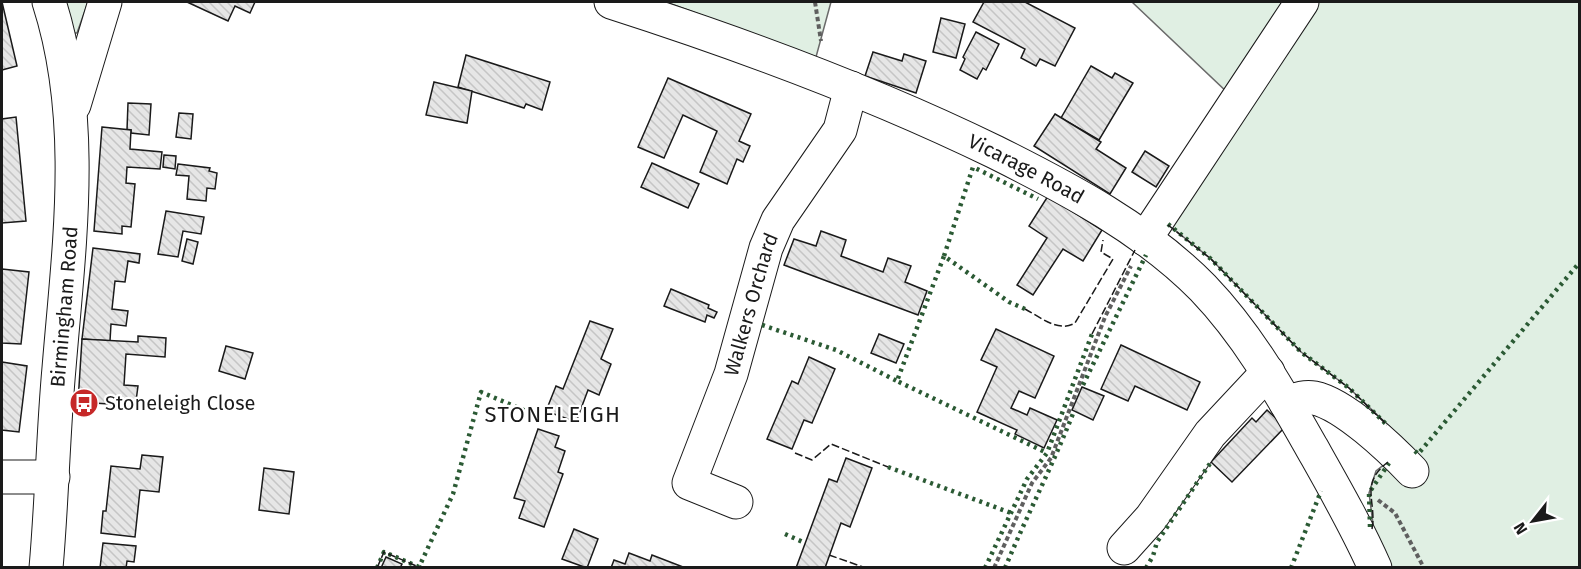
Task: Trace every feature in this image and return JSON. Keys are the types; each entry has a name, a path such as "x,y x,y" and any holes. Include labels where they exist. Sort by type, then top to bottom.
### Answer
{"street":[{"path":"49,2 63,61 71,116"},
{"path":"71,116 105,2"},
{"name":"Vicarage Road","path":"611,2 705,32 935,123 1064,186 1145,239 1175,262 1223,309 1268,372 1332,484 1375,567"},
{"path":"1145,239 1302,2"},
{"name":"Walkers Orchard","path":"736,502 689,483 731,374 766,248 778,220 840,129 850,88"},
{"name":"Birmingham Road","path":"46,567 73,194 71,116"},
{"path":"1124,548 1151,518 1210,434 1268,372"},
{"path":"1286,403 1301,398 1315,398 1352,417 1382,441 1412,471"},
{"path":"2,477 53,477"}],"path":[{"path":"994,567 1032,483 1051,458 1105,317 1145,239"}],"green space":[{"path":"62,2 88,2 77,33 70,33"},
{"path":"666,2 831,2 816,57"},
{"path":"1132,2 1285,2 1228,93"},
{"path":"1310,2 1579,2 1579,567 1385,567 1371,540 1373,524 1369,493 1376,471 1409,445 1349,388 1301,352 1211,259 1166,223"}],"building":[{"path":"2,2 17,66 2,70"},
{"path":"187,2 255,2 250,13 235,6 228,21"},
{"path":"984,2 1025,2 1075,28 1055,66 1040,59 1036,66 1021,58 1025,49 973,22"},
{"path":"941,18 965,24 956,58 933,52"},
{"path":"976,32 999,44 986,70 983,68 977,79 960,70 965,59 963,57"},
{"path":"873,52 902,61 904,54 926,61 916,93 865,76"},
{"path":"466,55 550,82 542,110 526,104 524,108 458,87"},
{"path":"1091,66 1112,78 1115,73 1133,83 1099,140 1061,118"},
{"path":"668,78 751,114 739,141 750,146 743,162 737,159 727,184 700,172 717,131 683,115 664,158 638,147"},
{"path":"434,82 472,91 467,123 426,115"},
{"path":"128,103 151,104 149,135 131,133 131,130 127,130"},
{"path":"179,113 193,114 191,139 176,137"},
{"path":"1055,114 1101,142 1096,149 1126,168 1110,194 1034,146"},
{"path":"16,117 26,221 2,223 2,119"},
{"path":"102,127 131,130 130,149 162,152 160,169 127,167 126,183 135,184 131,227 122,226 122,234 94,231"},
{"path":"1145,151 1169,166 1156,187 1132,172"},
{"path":"164,155 176,156 175,169 163,167"},
{"path":"652,163 699,184 688,208 641,187"},
{"path":"178,164 210,168 209,171 217,173 215,189 207,188 206,201 187,199 189,176 176,175"},
{"path":"1048,196 1102,230 1083,261 1063,249 1033,295 1017,285 1047,238 1029,226"},
{"path":"166,211 204,217 201,234 183,231 178,257 158,254"},
{"path":"821,231 846,240 841,256 883,272 888,258 911,266 905,282 927,291 918,315 784,265 794,239 816,246"},
{"path":"187,239 198,242 193,264 182,261"},
{"path":"93,248 140,254 139,263 128,261 125,282 115,281 112,309 128,311 126,326 111,324 110,341 82,339"},
{"path":"2,269 29,272 21,344 2,343"},
{"path":"671,289 709,305 708,308 717,312 714,318 707,315 705,322 664,306"},
{"path":"590,321 613,329 601,359 611,364 599,395 588,390 576,422 546,411 556,386 563,389"},
{"path":"996,329 1054,356 1035,398 1019,391 1011,408 1027,415 1030,408 1057,420 1044,448 1015,434 1017,430 977,412 997,367 981,360"},
{"path":"879,334 904,344 896,363 871,353"},
{"path":"138,336 166,338 165,357 126,354 124,385 138,386 136,401 125,400 125,405 78,402 82,339 138,342"},
{"path":"1121,345 1200,382 1187,410 1135,386 1128,401 1101,389"},
{"path":"226,346 253,353 245,379 219,371"},
{"path":"809,357 835,369 812,423 804,420 792,449 767,439 792,381 798,384"},
{"path":"2,362 27,366 19,432 2,430"},
{"path":"1082,387 1104,396 1093,420 1072,410"},
{"path":"1267,410 1285,427 1232,482 1211,462 1252,418 1256,422"},
{"path":"538,429 559,436 555,447 565,451 558,472 563,474 544,527 519,518 525,501 514,498"},
{"path":"142,455 163,457 159,492 140,490 135,537 101,533 111,466 140,469"},
{"path":"846,458 872,468 850,527 841,523 825,568 796,568 829,479 837,482"},
{"path":"264,468 294,472 289,514 259,510"},
{"path":"574,529 598,539 587,568 562,559"},
{"path":"103,543 136,546 134,562 127,561 126,568 100,568"},
{"path":"629,553 650,561 652,555 683,567 611,568 614,560 625,564"},
{"path":"386,557 402,564 400,568 381,568"}],"hedge":[{"path":"944,256 973,167 1038,199"},
{"path":"1168,224 1211,259 1301,352 1349,388 1387,425"},
{"path":"1083,385 1146,255"},
{"path":"1025,309 1009,302 944,256 897,381 1047,453"},
{"path":"1415,451 1418,454 1580,262"},
{"path":"762,325 836,350 897,381"},
{"path":"985,568 1027,479 1047,453 1092,334"},
{"path":"421,568 419,567 453,494 481,392 540,417"},
{"path":"1005,568 1074,411"},
{"path":"1146,568 1157,542 1211,462"},
{"path":"1370,527 1369,493 1389,463"},
{"path":"888,467 1011,513"},
{"path":"1291,568 1321,491"},
{"path":"785,534 805,543"},
{"path":"377,568 384,552 419,567"}],"fence":[{"path":"1168,225 1211,259 1301,352 1349,388 1387,425"},
{"path":"1025,309 1056,325 1069,326 1075,323 1113,259 1101,252 1103,240"},
{"path":"1092,334 1135,250"},
{"path":"795,453 812,460 831,444 888,467"},
{"path":"1372,529 1372,485 1379,470 1388,462"},
{"path":"377,568 384,552 421,568"},
{"path":"829,555 866,568"}],"place":[{"name":"Stoneleigh Close","path":"84,403"}],"district":[{"name":"STONELEIGH","path":"553,414"}]}
